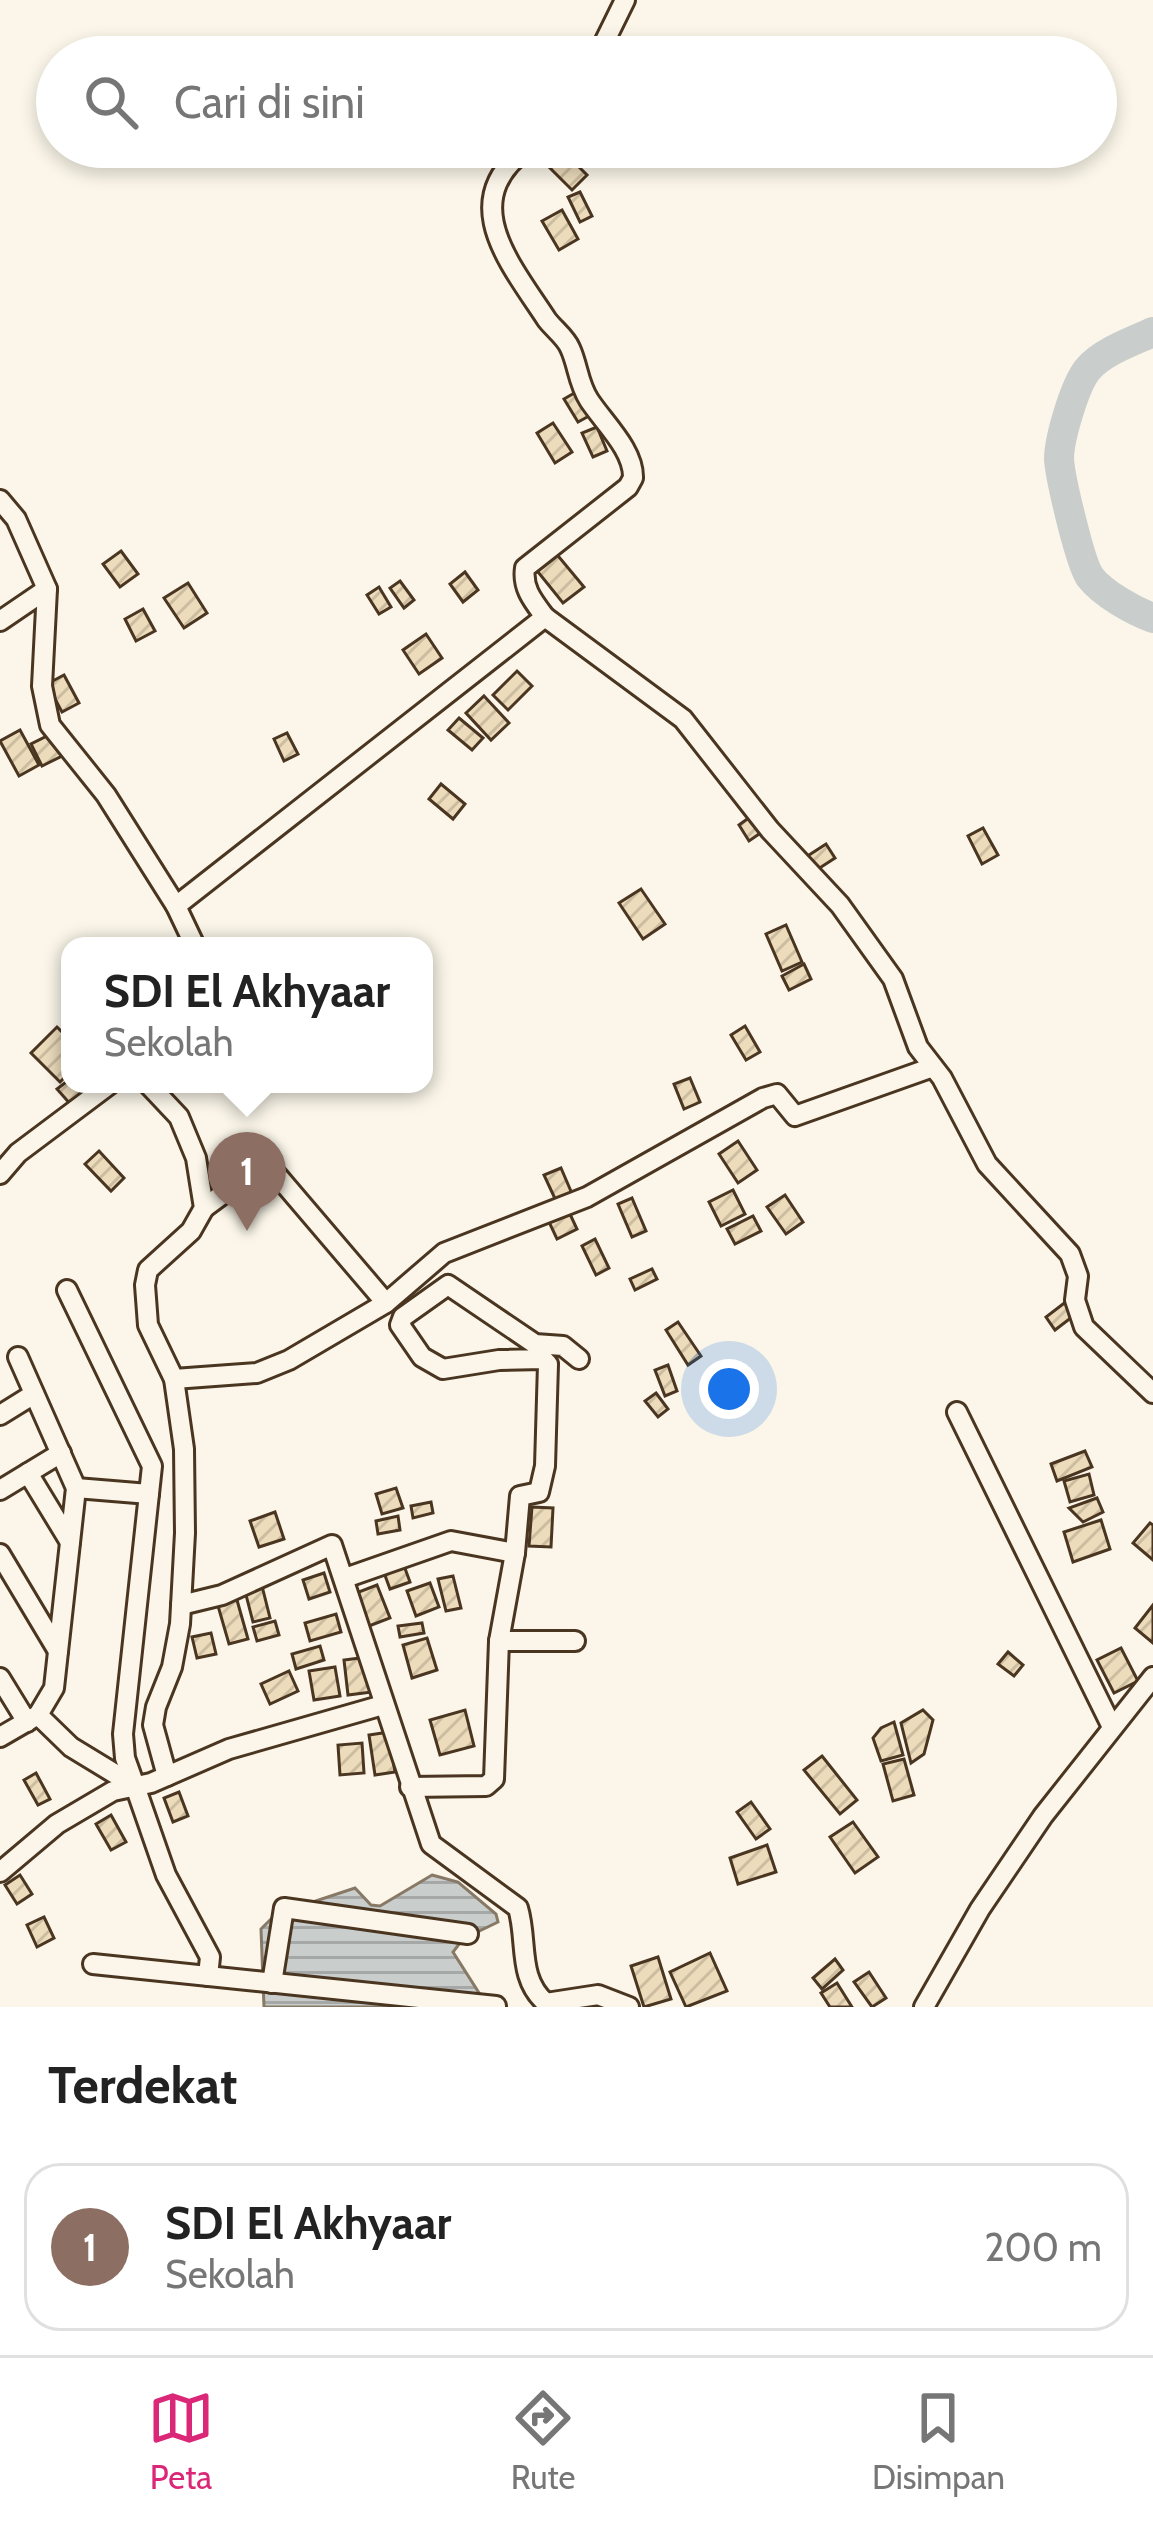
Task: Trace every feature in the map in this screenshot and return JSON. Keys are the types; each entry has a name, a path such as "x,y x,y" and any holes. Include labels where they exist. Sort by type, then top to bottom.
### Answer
{"street":[{"path":"608,36 626,0"},
{"path":"504,168 493,187 492,214 499,243 551,325 570,346 578,381 633,468 628,487 525,568 523,580 529,595 545,617 669,705 704,742 770,830 840,904 893,979 918,1046 987,1164 1070,1254 1078,1276 1075,1300 1084,1327 1153,1393"},
{"path":"0,500 16,519 47,590 42,686 47,718 106,795 191,937"},
{"path":"0,621 47,590"},
{"path":"176,906 545,617"},
{"path":"174,1379 257,1372 289,1360 386,1303 444,1253 586,1197 763,1098 777,1094 795,1116 933,1067"},
{"path":"0,1174 18,1153 98,1093"},
{"path":"156,1093 179,1117 196,1158 204,1208"},
{"path":"167,1776 153,1725 172,1667 181,1605 184,1449 174,1379 148,1325 148,1270 190,1231 204,1208 258,1168 270,1167 386,1303"},
{"path":"410,1787 486,1786 494,1779 499,1641 520,1496 539,1492 545,1466 548,1364 543,1359 512,1359 434,1367 400,1325 403,1317 448,1285 536,1343 563,1346 579,1359"},
{"path":"67,1290 152,1466 124,1758 166,1875 210,1957 208,1976"},
{"path":"0,1737 33,1719 54,1688 76,1488 18,1358"},
{"path":"0,1414 34,1394"},
{"path":"957,1412 1112,1727"},
{"path":"0,1490 61,1453"},
{"path":"28,1473 70,1542"},
{"path":"76,1488 149,1494"},
{"path":"345,1578 451,1541 515,1552"},
{"path":"181,1605 222,1595 332,1545 431,1844 518,1908 533,1992 546,2002 598,1994 628,2007"},
{"path":"0,1553 58,1651"},
{"path":"499,1641 575,1641"},
{"path":"924,2007 980,1909 1043,1816 1153,1677"},
{"path":"0,1678 33,1719 135,1786"},
{"path":"0,1872 57,1824 113,1791 167,1776 229,1749 383,1705"},
{"path":"272,1983 284,1908 468,1934"},
{"path":"93,1964 479,2006"}],"shaded area":[{"path":"432,1875 458,1882 496,1914 498,1922 463,1939 453,1952 488,2007 264,2007 261,1929 276,1914 355,1888 371,1905 380,1906"}],"building":[{"path":"550,168 580,168 587,175 572,190"},
{"path":"580,192 592,216 580,222 568,197"},
{"path":"562,210 578,239 559,250 542,221"},
{"path":"576,392 589,416 578,422 564,399"},
{"path":"553,423 572,452 555,463 537,433"},
{"path":"597,427 607,451 593,457 582,433"},
{"path":"121,551 138,574 120,587 103,564"},
{"path":"554,551 584,587 563,603 534,567"},
{"path":"465,572 478,590 463,602 450,584"},
{"path":"400,581 414,600 404,608 390,588"},
{"path":"188,583 207,613 184,628 164,598"},
{"path":"379,587 391,607 379,614 367,595"},
{"path":"143,609 155,631 136,641 125,619"},
{"path":"426,634 442,658 419,674 403,650"},
{"path":"517,671 532,686 508,710 493,695"},
{"path":"64,675 79,703 62,712 47,684"},
{"path":"484,696 509,723 491,740 466,713"},
{"path":"459,718 483,738 472,750 448,730"},
{"path":"20,730 39,765 19,776 0,741"},
{"path":"53,733 64,755 42,766 31,744"},
{"path":"287,733 298,754 284,761 274,739"},
{"path":"441,784 465,804 453,819 429,799"},
{"path":"754,814 765,830 749,841 739,825"},
{"path":"983,828 998,855 982,864 968,836"},
{"path":"826,844 835,858 815,871 806,857"},
{"path":"641,889 665,924 643,939 619,903"},
{"path":"786,925 802,962 782,971 766,934"},
{"path":"804,964 811,979 789,990 782,976"},
{"path":"745,1026 760,1052 746,1060 731,1035"},
{"path":"57,1027 61,1031 61,1081 60,1082 31,1053"},
{"path":"690,1078 700,1102 684,1109 674,1084"},
{"path":"61,1086 61,1093 89,1093 72,1106 57,1089"},
{"path":"738,1141 757,1170 738,1183 719,1154"},
{"path":"99,1151 124,1178 111,1191 85,1164"},
{"path":"561,1168 573,1196 557,1203 544,1175"},
{"path":"733,1190 745,1214 721,1226 709,1202"},
{"path":"785,1195 803,1222 786,1234 767,1207"},
{"path":"632,1198 646,1231 632,1237 618,1204"},
{"path":"569,1212 577,1229 557,1239 549,1222"},
{"path":"753,1216 761,1231 735,1244 727,1229"},
{"path":"595,1239 609,1268 596,1275 582,1246"},
{"path":"652,1269 657,1279 635,1290 630,1279"},
{"path":"1067,1301 1076,1314 1055,1330 1046,1317"},
{"path":"678,1322 701,1356 688,1365 666,1330"},
{"path":"668,1365 677,1391 665,1396 655,1370"},
{"path":"656,1393 668,1409 658,1417 645,1401"},
{"path":"1085,1451 1092,1467 1057,1481 1051,1464"},
{"path":"1089,1474 1094,1495 1070,1502 1064,1481"},
{"path":"396,1488 403,1508 382,1514 376,1494"},
{"path":"1097,1498 1103,1512 1083,1522 1069,1508"},
{"path":"431,1502 433,1513 413,1518 411,1506"},
{"path":"532,1507 553,1508 551,1547 529,1546"},
{"path":"275,1512 284,1539 259,1547 250,1521"},
{"path":"398,1516 400,1530 378,1534 376,1521"},
{"path":"1101,1520 1110,1549 1073,1562 1064,1532"},
{"path":"1153,1525 1153,1560 1133,1543"},
{"path":"403,1563 410,1582 390,1589 383,1570"},
{"path":"324,1573 330,1592 309,1599 303,1580"},
{"path":"453,1576 461,1608 446,1611 438,1579"},
{"path":"430,1583 439,1607 416,1616 407,1591"},
{"path":"377,1585 390,1618 369,1626 356,1593"},
{"path":"262,1586 270,1618 253,1622 245,1591"},
{"path":"235,1593 248,1639 229,1644 216,1599"},
{"path":"1153,1605 1153,1643 1135,1628"},
{"path":"336,1614 341,1632 310,1641 305,1623"},
{"path":"275,1621 279,1635 257,1641 253,1627"},
{"path":"422,1623 424,1633 400,1637 398,1626"},
{"path":"211,1633 216,1654 197,1658 192,1637"},
{"path":"427,1638 437,1670 412,1678 403,1645"},
{"path":"320,1646 324,1660 296,1669 292,1654"},
{"path":"1121,1648 1138,1681 1114,1693 1097,1660"},
{"path":"1008,1652 1023,1665 1014,1676 998,1664"},
{"path":"368,1657 372,1692 348,1695 344,1660"},
{"path":"335,1667 340,1696 314,1700 309,1671"},
{"path":"289,1671 298,1691 270,1704 261,1684"},
{"path":"465,1710 474,1746 440,1755 430,1720"},
{"path":"923,1710 933,1720 924,1754 911,1763 901,1723"},
{"path":"894,1722 903,1755 881,1761 873,1738"},
{"path":"389,1732 395,1772 375,1775 369,1735"},
{"path":"362,1743 364,1773 340,1775 338,1745"},
{"path":"822,1756 857,1800 840,1814 804,1770"},
{"path":"904,1759 914,1795 893,1801 883,1764"},
{"path":"36,1773 50,1799 38,1805 24,1780"},
{"path":"179,1792 188,1816 173,1822 164,1798"},
{"path":"751,1802 770,1829 756,1839 737,1812"},
{"path":"111,1815 126,1842 111,1850 96,1824"},
{"path":"853,1822 878,1857 855,1873 830,1837"},
{"path":"767,1845 776,1872 738,1884 730,1858"},
{"path":"20,1875 32,1894 17,1904 5,1885"},
{"path":"44,1917 54,1938 37,1947 27,1925"},
{"path":"710,1953 727,1991 686,2007 670,1972"},
{"path":"658,1957 671,1999 644,2007 631,1966"},
{"path":"835,1959 843,1970 822,1989 813,1978"},
{"path":"869,1972 886,1998 872,2007 854,1982"},
{"path":"837,1983 852,2007 830,2007 821,1993"}],"waterway":[{"path":"1153,332 1109,352 1088,369 1069,412 1059,459 1071,520 1090,577 1119,601 1153,618"}],"place":[{"name":"SDI El Akhyaar","path":"247,1231"}]}
